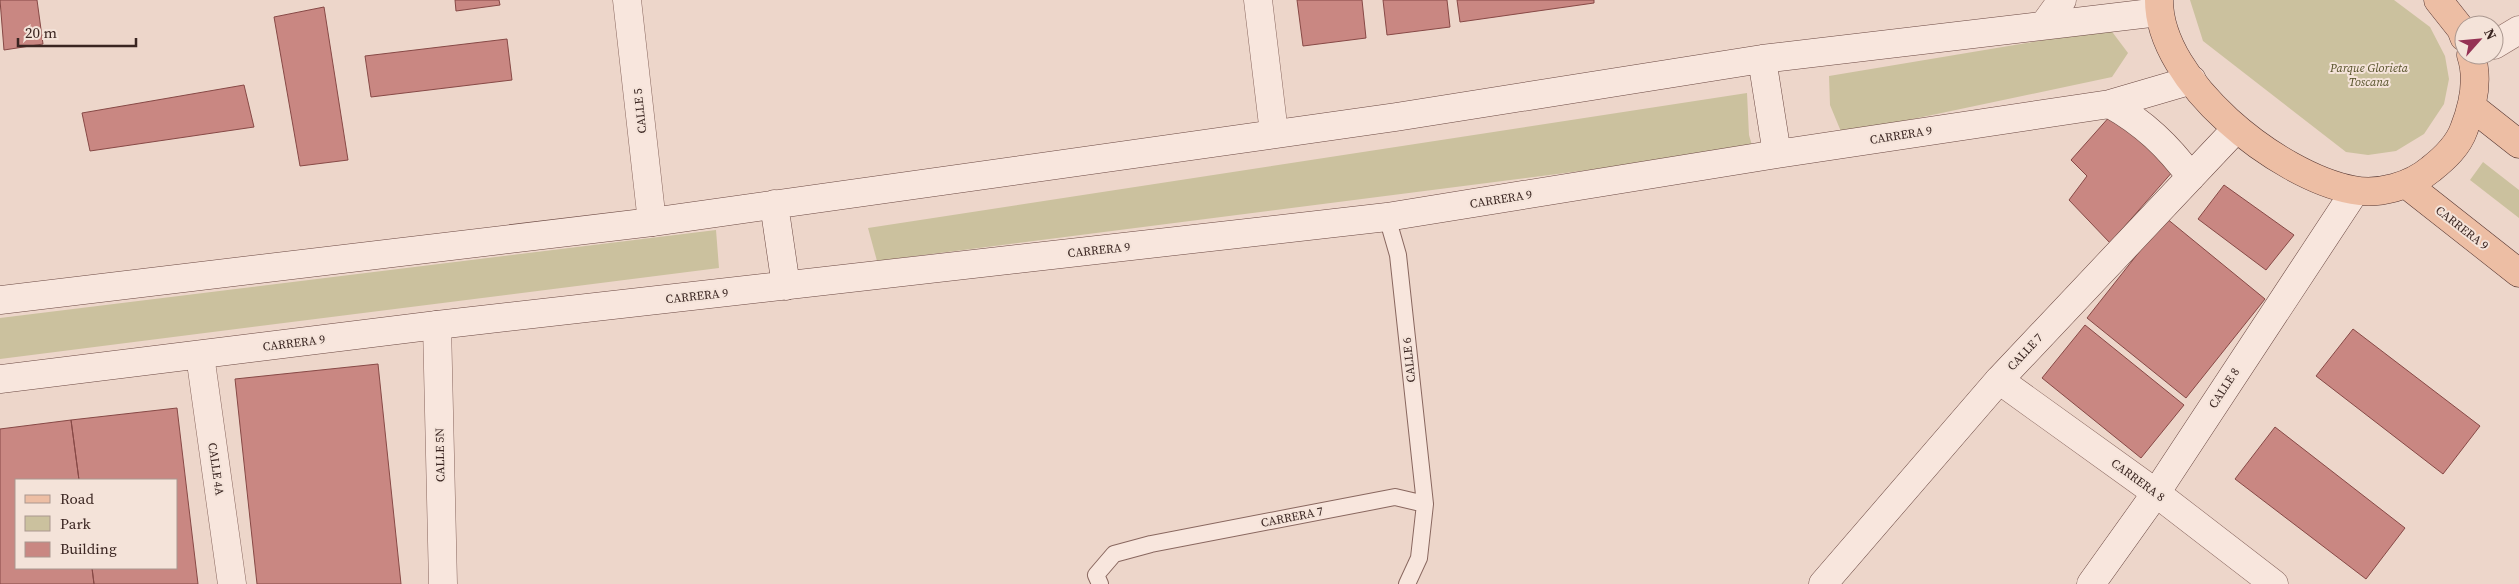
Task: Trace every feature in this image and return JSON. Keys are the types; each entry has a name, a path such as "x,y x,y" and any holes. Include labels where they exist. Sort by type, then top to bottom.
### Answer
{"main road":[{"name":"CALLE 5","path":"627,0 652,222"},
{"path":"1258,0 1274,133"},
{"path":"2044,25 2062,0"},
{"path":"2438,0 2454,20"},
{"path":"0,300 652,222 1274,133 1396,118 1762,59 2044,25 2159,6 2170,45 2192,80 2236,129 2258,146 2317,179 2354,191 2385,190 2406,184 2424,175 2447,157 2462,135 2472,107 2476,65"},
{"path":"2504,37 2519,30"},
{"path":"1762,59 1777,154"},
{"name":"CARRERA 9","path":"0,379 437,325 1387,217 1777,154 2110,104 2192,80"},
{"path":"2110,104 2135,118 2156,135 2192,177"},
{"path":"2472,107 2519,144"},
{"name":"CALLE 7","path":"1824,584 2000,380 2236,129"},
{"name":"CARRERA 9","path":"2406,184 2519,273"},
{"name":"CALLE 8","path":"2091,584 2156,493 2354,191"},
{"path":"774,204 786,286"},
{"name":"CALLE 5N","path":"437,325 443,584"},
{"name":"CALLE 4A","path":"200,355 232,584"},
{"name":"CARRERA 8","path":"2000,380 2156,493 2274,584"}],"lane":[{"name":"CALLE 6","path":"1387,217 1398,255 1425,504"},
{"name":"CARRERA 7","path":"1100,584 1096,575 1114,554 1151,544 1395,498 1425,504"},
{"path":"1407,584 1419,558 1425,504"}],"green space":[{"name":"Parque Glorieta Toscana","path":"2190,0 2394,0 2430,27 2445,56 2449,79 2444,104 2424,134 2396,151 2368,155 2346,152 2203,41"},
{"path":"2110,29 2128,53 2112,77 1842,134 1830,105 1829,76"},
{"path":"1747,93 1749,135 1753,149 877,261 868,228"},
{"path":"2483,162 2519,190 2519,218 2470,180"},
{"path":"716,230 719,268 0,359 0,318"}],"building":[{"path":"0,0 37,0 43,44 4,50"},
{"path":"455,0 499,0 500,5 456,11"},
{"path":"1297,0 1362,0 1366,38 1303,46"},
{"path":"1383,0 1447,0 1450,27 1387,35"},
{"path":"1457,0 1594,0 1594,3 1460,22"},
{"path":"324,7 348,160 300,166 274,17"},
{"path":"507,39 512,80 371,97 365,56"},
{"path":"244,85 254,127 90,151 82,113"},
{"path":"2111,115 2174,170 2110,243 2069,200 2087,176 2071,160"},
{"path":"2224,185 2294,235 2266,270 2198,219"},
{"path":"2166,218 2265,299 2186,398 2087,318"},
{"path":"2085,325 2184,405 2141,458 2042,378"},
{"path":"2353,329 2480,426 2443,474 2316,376"},
{"path":"378,364 401,584 257,584 235,379"},
{"path":"177,408 198,584 94,584 92,569 178,569 178,479 79,479 71,420"},
{"path":"71,420 79,479 15,479 15,569 92,569 94,584 0,584 0,429"},
{"path":"2275,427 2405,528 2366,579 2235,479"}]}
